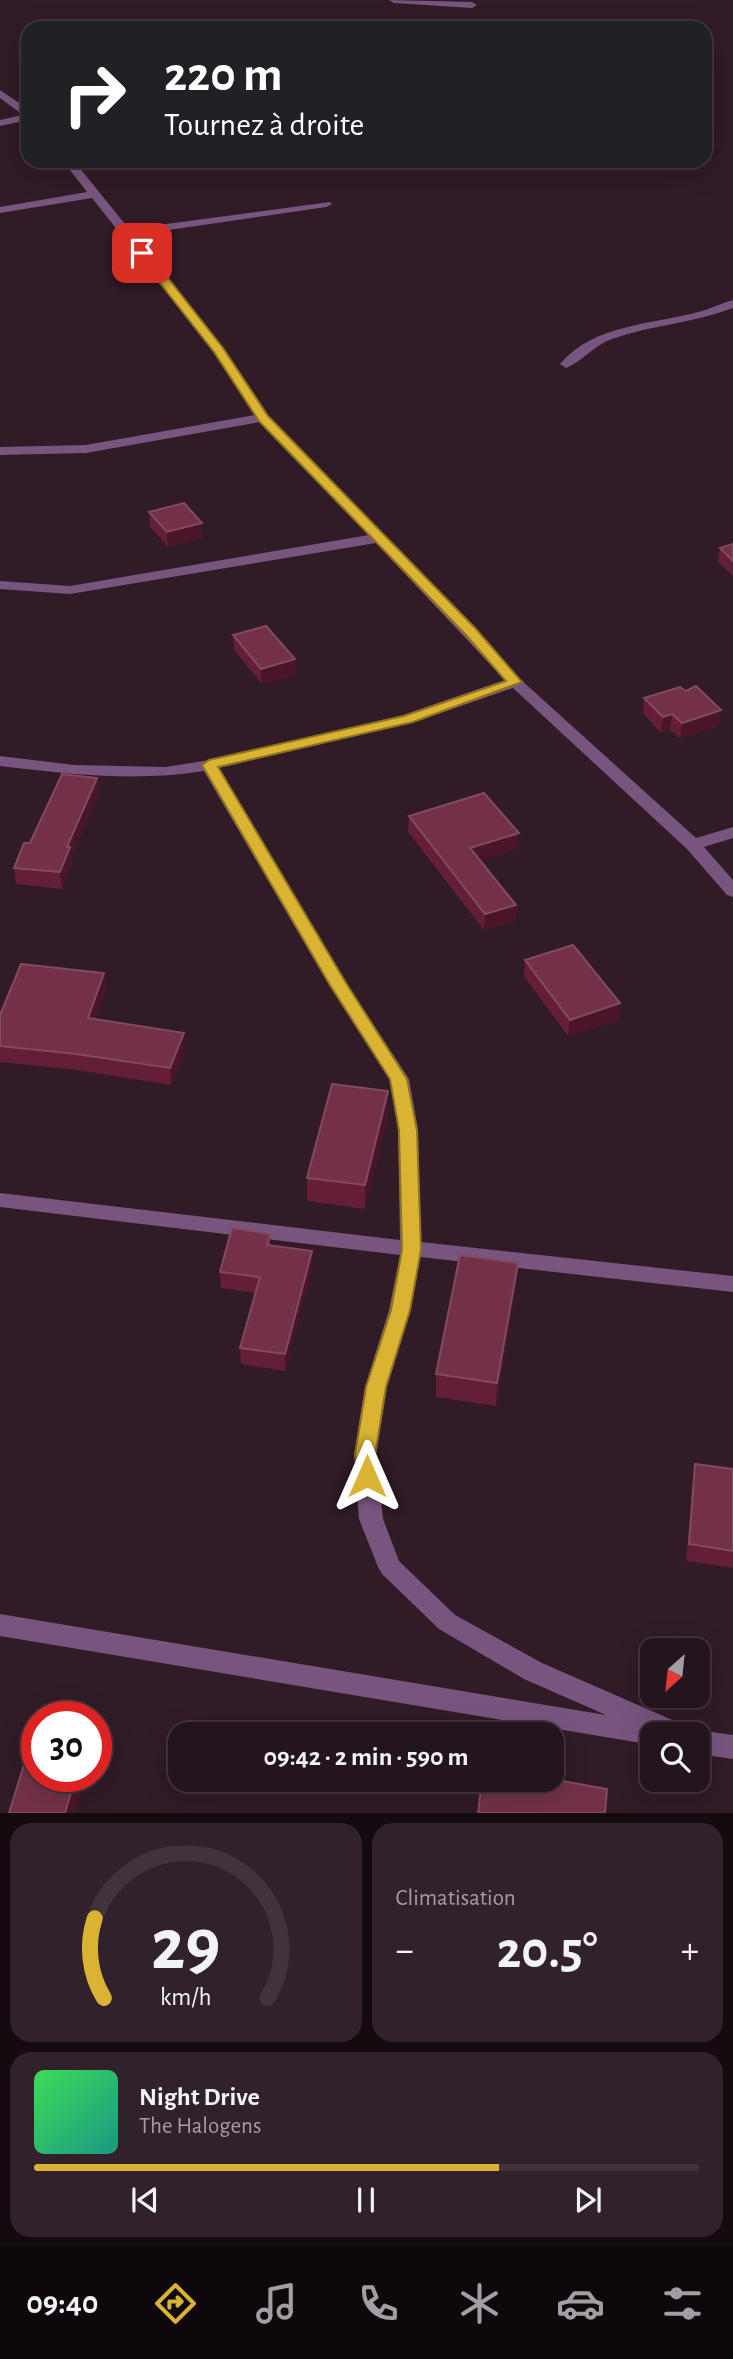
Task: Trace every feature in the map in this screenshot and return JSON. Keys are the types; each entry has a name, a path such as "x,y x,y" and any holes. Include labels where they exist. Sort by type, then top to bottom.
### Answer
{"street":[{"path":"394,0 472,5"},
{"path":"0,93 21,110"},
{"path":"0,122 21,118"},
{"path":"74,168 219,350 263,418 471,632 515,682 692,845 733,891"},
{"path":"0,210 95,194"},
{"path":"127,233 326,204"},
{"path":"566,364 585,348 607,336 706,314 733,304"},
{"path":"0,451 86,449 263,418"},
{"path":"0,585 70,590 379,538"},
{"path":"0,761 74,770 166,772 209,765 408,719 515,682"},
{"path":"209,765 338,985 399,1079 408,1130 411,1250 400,1310 376,1387 365,1455 371,1519 390,1567 447,1622 533,1671 650,1722"},
{"path":"692,845 733,832"},
{"path":"0,1199 411,1250 659,1274 733,1284"},
{"path":"0,1625 640,1732"},
{"path":"710,1744 733,1747"}],"building":[{"path":"184,503 202,523 167,532 149,512"},
{"path":"733,544 733,561 720,548"},
{"path":"266,626 295,659 261,669 233,635"},
{"path":"696,686 721,710 682,723 672,714 663,717 644,698 680,687 686,691"},
{"path":"62,774 97,778 67,847 70,847 60,872 14,868 24,843 30,843"},
{"path":"484,793 519,833 470,848 516,905 485,914 409,816"},
{"path":"573,945 620,1003 570,1020 525,960"},
{"path":"21,964 104,973 88,1018 184,1033 170,1068 0,1046 0,1015"},
{"path":"332,1084 388,1091 365,1185 307,1178"},
{"path":"232,1228 270,1234 267,1245 312,1251 285,1354 240,1348 260,1277 220,1272"},
{"path":"460,1255 518,1263 497,1383 436,1374"},
{"path":"695,1464 733,1469 733,1551 689,1544"},
{"path":"21,1774 21,1792 71,1792 65,1813 9,1813"},
{"path":"564,1781 607,1789 605,1813 478,1813 481,1792 564,1792"}],"route":[{"path":"142,253 219,350 263,418 471,632 515,682 408,719 209,765 338,985 399,1079 408,1130 411,1250 400,1310 376,1387 365,1455 367,1476"}]}
